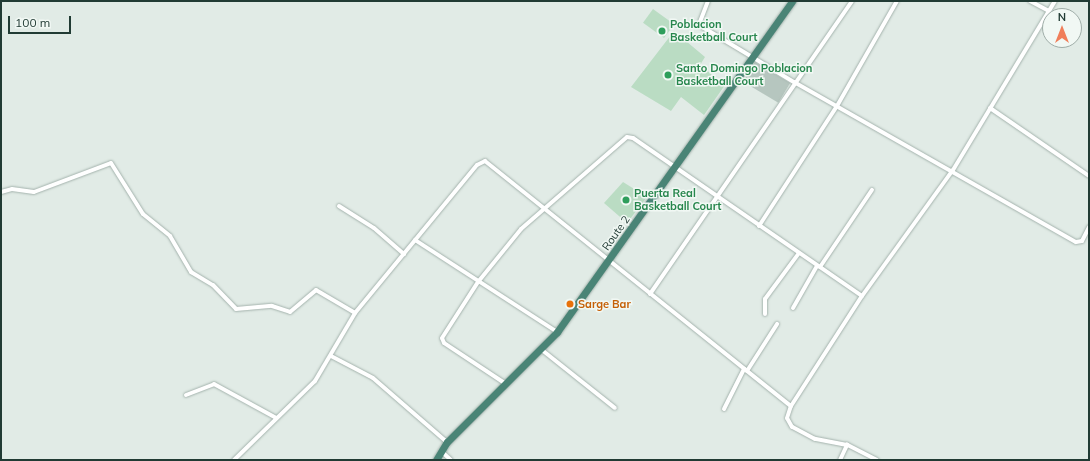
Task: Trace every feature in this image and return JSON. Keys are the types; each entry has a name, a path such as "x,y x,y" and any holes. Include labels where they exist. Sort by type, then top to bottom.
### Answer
{"highway":[{"name":"Route 2","path":"436,460 447,442 542,350 556,332 610,260 792,1"}],"street":[{"path":"708,1 698,25 794,82 953,170 1076,242 1082,241 1089,227"},
{"path":"650,294 794,82 852,1"},
{"path":"759,226 837,106 897,1"},
{"path":"1030,1 1043,8"},
{"path":"877,460 847,445 815,440 792,427 788,418 791,406 862,296 953,170 1042,23"},
{"path":"990,108 1089,176"},
{"path":"507,384 442,341 478,282 543,208 627,137 637,141 716,198 862,296"},
{"path":"234,460 315,381 355,313 481,162 487,162 791,406"},
{"path":"1,192 12,189 34,192 111,163 143,214 170,236 191,272 213,285 236,309 272,306 290,312 316,290 355,313"},
{"path":"793,308 819,266 872,190"},
{"path":"339,206 374,228 404,254"},
{"path":"415,240 556,332"},
{"path":"765,314 765,299 799,253"},
{"path":"724,409 746,370 777,324"},
{"path":"542,350 615,408"},
{"path":"331,356 373,378 447,442"},
{"path":"186,394 214,384 276,418"},
{"path":"840,460 847,445"},
{"path":"441,451 451,460"}],"green space":[{"name":"Poblacion Basketball Court","path":"653,9 674,24 664,38 643,23"},
{"path":"674,31 705,57 700,65 725,85 704,115 681,97 671,111 631,87"},
{"name":"Puerta Real Basketball Court","path":"623,182 647,197 627,223 604,203"}],"building":[{"path":"755,62 790,83 778,103 743,82"}],"place":[{"name":"Poblacion Basketball Court","path":"662,31"},
{"name":"Santo Domingo Poblacion Basketball Court","path":"668,75"},
{"name":"Puerta Real Basketball Court","path":"626,200"},
{"name":"Sarge Bar","path":"570,304"}]}
